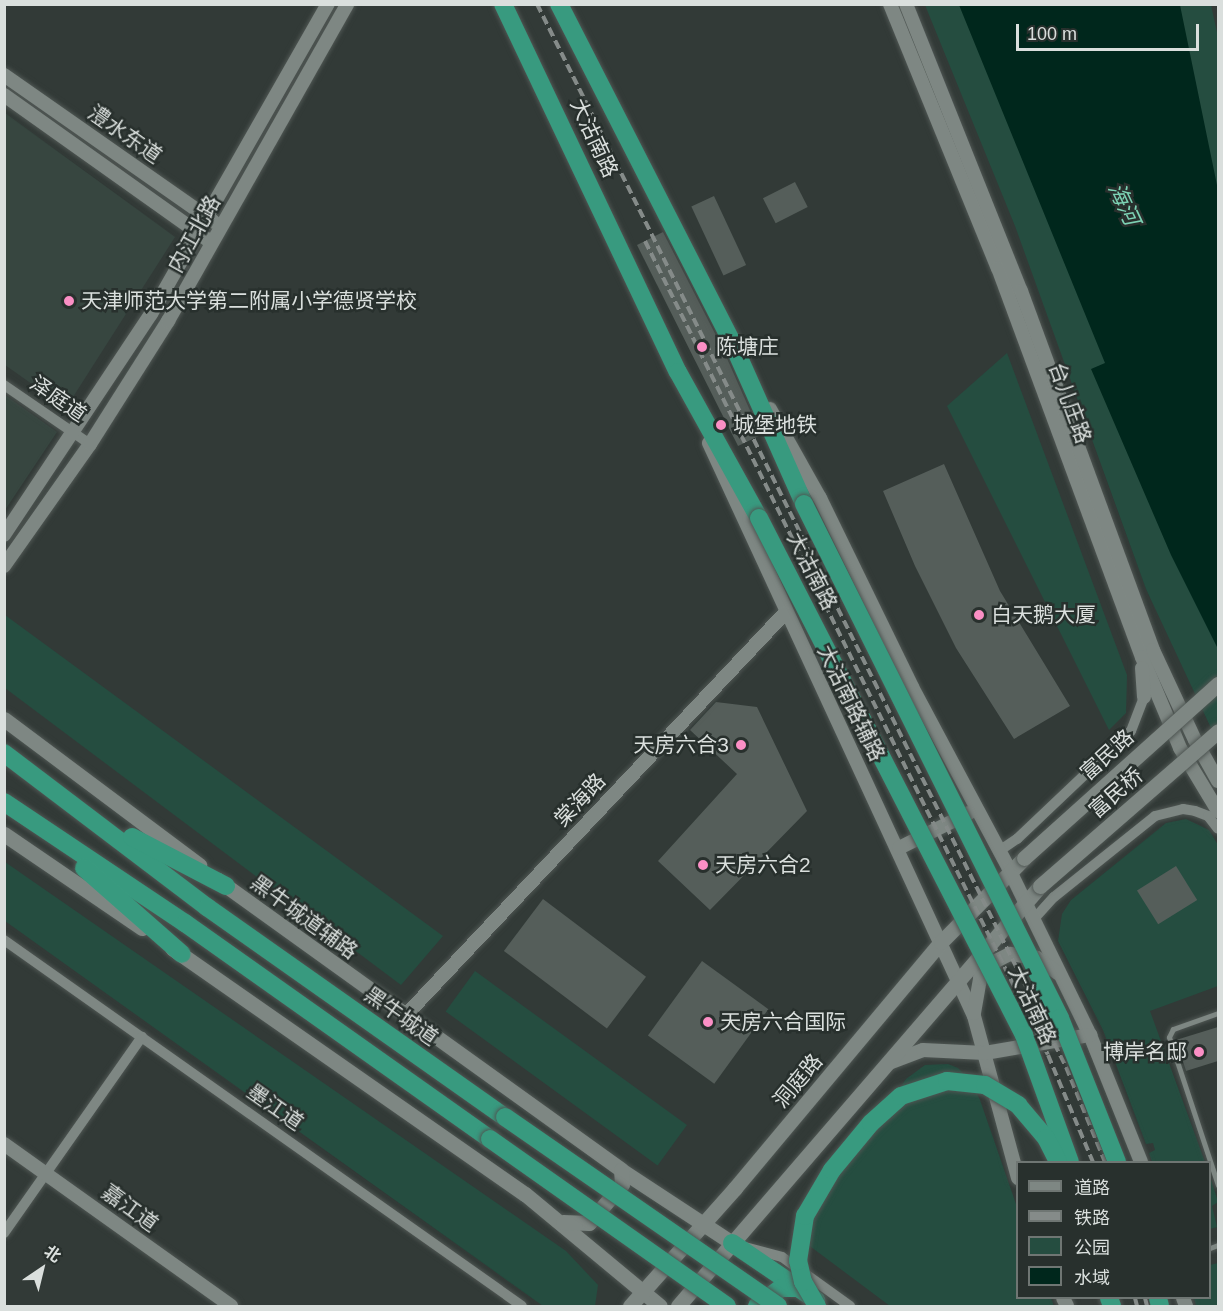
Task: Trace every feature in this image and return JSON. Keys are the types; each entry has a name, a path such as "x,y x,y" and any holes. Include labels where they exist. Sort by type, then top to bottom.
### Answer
{"highway":[{"name":"大沽南路","path":"503,4 678,372 759,518 1024,1035 1070,1161"},
{"name":"大沽南路","path":"559,4 732,342 804,504 1060,1018 1117,1161"},
{"name":"黑牛城道","path":"4,753 207,907 778,1306"},
{"path":"46,784 148,847 226,886"},
{"path":"4,802 185,923 727,1306"},
{"path":"31,821 182,954"},
{"path":"817,1306 803,1282 798,1261 805,1216 832,1170 871,1123 901,1096 947,1081 985,1085 1018,1105 1046,1138 1058,1161"},
{"path":"732,1243 825,1306"},
{"path":"654,1256 706,1306"},
{"path":"757,1306 781,1288 797,1288"}],"main road":[{"name":"富民路","path":"1024,858 1218,684"},
{"name":"黑牛城道辅路","path":"4,718 226,886 405,1016 621,1170 732,1243"},
{"name":"富民桥","path":"1024,902 1218,731"},
{"path":"4,834 182,954 560,1222 660,1306"},
{"name":"洞庭路","path":"630,1306 704,1223 941,942 1009,869 1024,858"},
{"path":"678,1306 1024,902"},
{"path":"560,1222 589,1223 622,1184 621,1170"}],"street":[{"name":"内江北路","path":"4,535 74,434 199,235 328,4"},
{"name":"内江北路","path":"4,566 90,444 214,243 347,4"},
{"name":"台儿庄路","path":"890,4 998,268 1142,657 1180,748 1218,812"},
{"name":"台儿庄路","path":"906,4 1021,291 1153,650 1195,740 1218,781"},
{"name":"澧水东道","path":"4,75 222,227"},
{"name":"澧水东道","path":"4,95 199,235 214,243"},
{"path":"732,342 820,498 976,809 1034,919 1090,1035 1141,1161"},
{"name":"大沽南路辅路","path":"678,372 785,613 899,848 958,978 974,1016 985,1053 1016,1174"},
{"name":"泽庭道","path":"4,385 90,444"},
{"name":"棠海路","path":"405,1016 785,613"},
{"path":"999,851 1017,838 1131,731 1144,697 1142,657"},
{"path":"899,848 976,809"},
{"path":"1034,919 1054,897 1155,816 1182,809 1195,811 1208,816 1218,829"},
{"name":"墨江道","path":"4,940 522,1306"},
{"path":"974,1016 980,978 996,961 1010,954 1037,958 1060,974"},
{"path":"884,1066 923,1050 985,1053 1090,1035"},
{"path":"4,1233 142,1038"},
{"name":"嘉江道","path":"4,1144 231,1306"},
{"path":"732,1243 782,1257 850,1306"}],"lane":[{"path":"1210,1161 1169,1037 1173,1029 1218,1013"},
{"path":"1211,1164 1218,1185"}],"shaded area":[{"name":"天津师范大学第二附属小学德贤学校","path":"5,113 175,237 66,408 5,365"},
{"path":"5,395 57,432 5,510"}],"green space":[{"path":"925,5 1211,5 1218,37 1218,743 1146,589 1015,226"},
{"path":"1007,353 1127,675 1126,713 1109,730 947,406"},
{"path":"4,615 443,936 401,985 5,688"},
{"path":"1186,819 1209,830 1218,845 1218,986 1150,1011 1205,1161 1152,1161 1149,1153 1155,1150 1153,1143 1146,1144 1103,1030 1058,941 1062,914 1071,900 1166,823"},
{"path":"5,862 566,1251 598,1285 595,1306 543,1306 5,921"},
{"path":"475,971 687,1125 658,1165 446,1011"},
{"path":"948,1064 958,1068 971,1081 980,1100 1016,1204 1016,1299 1051,1299 1054,1306 890,1306 807,1244 810,1223 822,1199 906,1079 925,1065"},
{"path":"1211,1179 1218,1202 1212,1206 1217,1227 1211,1229"},
{"path":"1218,1263 1218,1306 1196,1306 1194,1299 1211,1299 1211,1265"}],"water":[{"name":"海河","path":"959,5 1180,5 1218,190 1218,649 1171,555 1091,369 1105,363"}],"building":[{"path":"795,182 808,207 776,223 763,198"},
{"path":"714,196 746,265 723,275 691,207"},
{"path":"663,232 722,347 761,435 738,446 637,245"},
{"name":"白天鹅大厦","path":"944,464 1000,591 1070,706 1014,739 956,648 915,566 883,491"},
{"path":"716,702 757,707 807,811 710,910 658,861 737,774 690,730"},
{"path":"1176,866 1197,900 1158,924 1137,890"},
{"path":"543,899 646,977 607,1029 504,951"},
{"name":"天房六合国际","path":"702,961 768,1009 714,1084 648,1035"},
{"name":"博岸名邸","path":"1218,1027 1218,1061 1186,1071 1176,1040"}],"railway":[{"path":"537,4 1066,1067 1105,1161"},
{"path":"645,241 1048,1055 1093,1161"},
{"path":"1135,1299 1137,1306"},
{"path":"1145,1299 1147,1306"}],"place":[{"name":"天津师范大学第二附属小学德贤学校","path":"69,301"},
{"name":"陈塘庄","path":"702,347"},
{"name":"城堡地铁","path":"721,425"},
{"name":"白天鹅大厦","path":"979,615"},
{"name":"天房六合3","path":"741,745"},
{"name":"天房六合2","path":"703,865"},
{"name":"天房六合国际","path":"708,1022"},
{"name":"博岸名邸","path":"1199,1052"}]}
